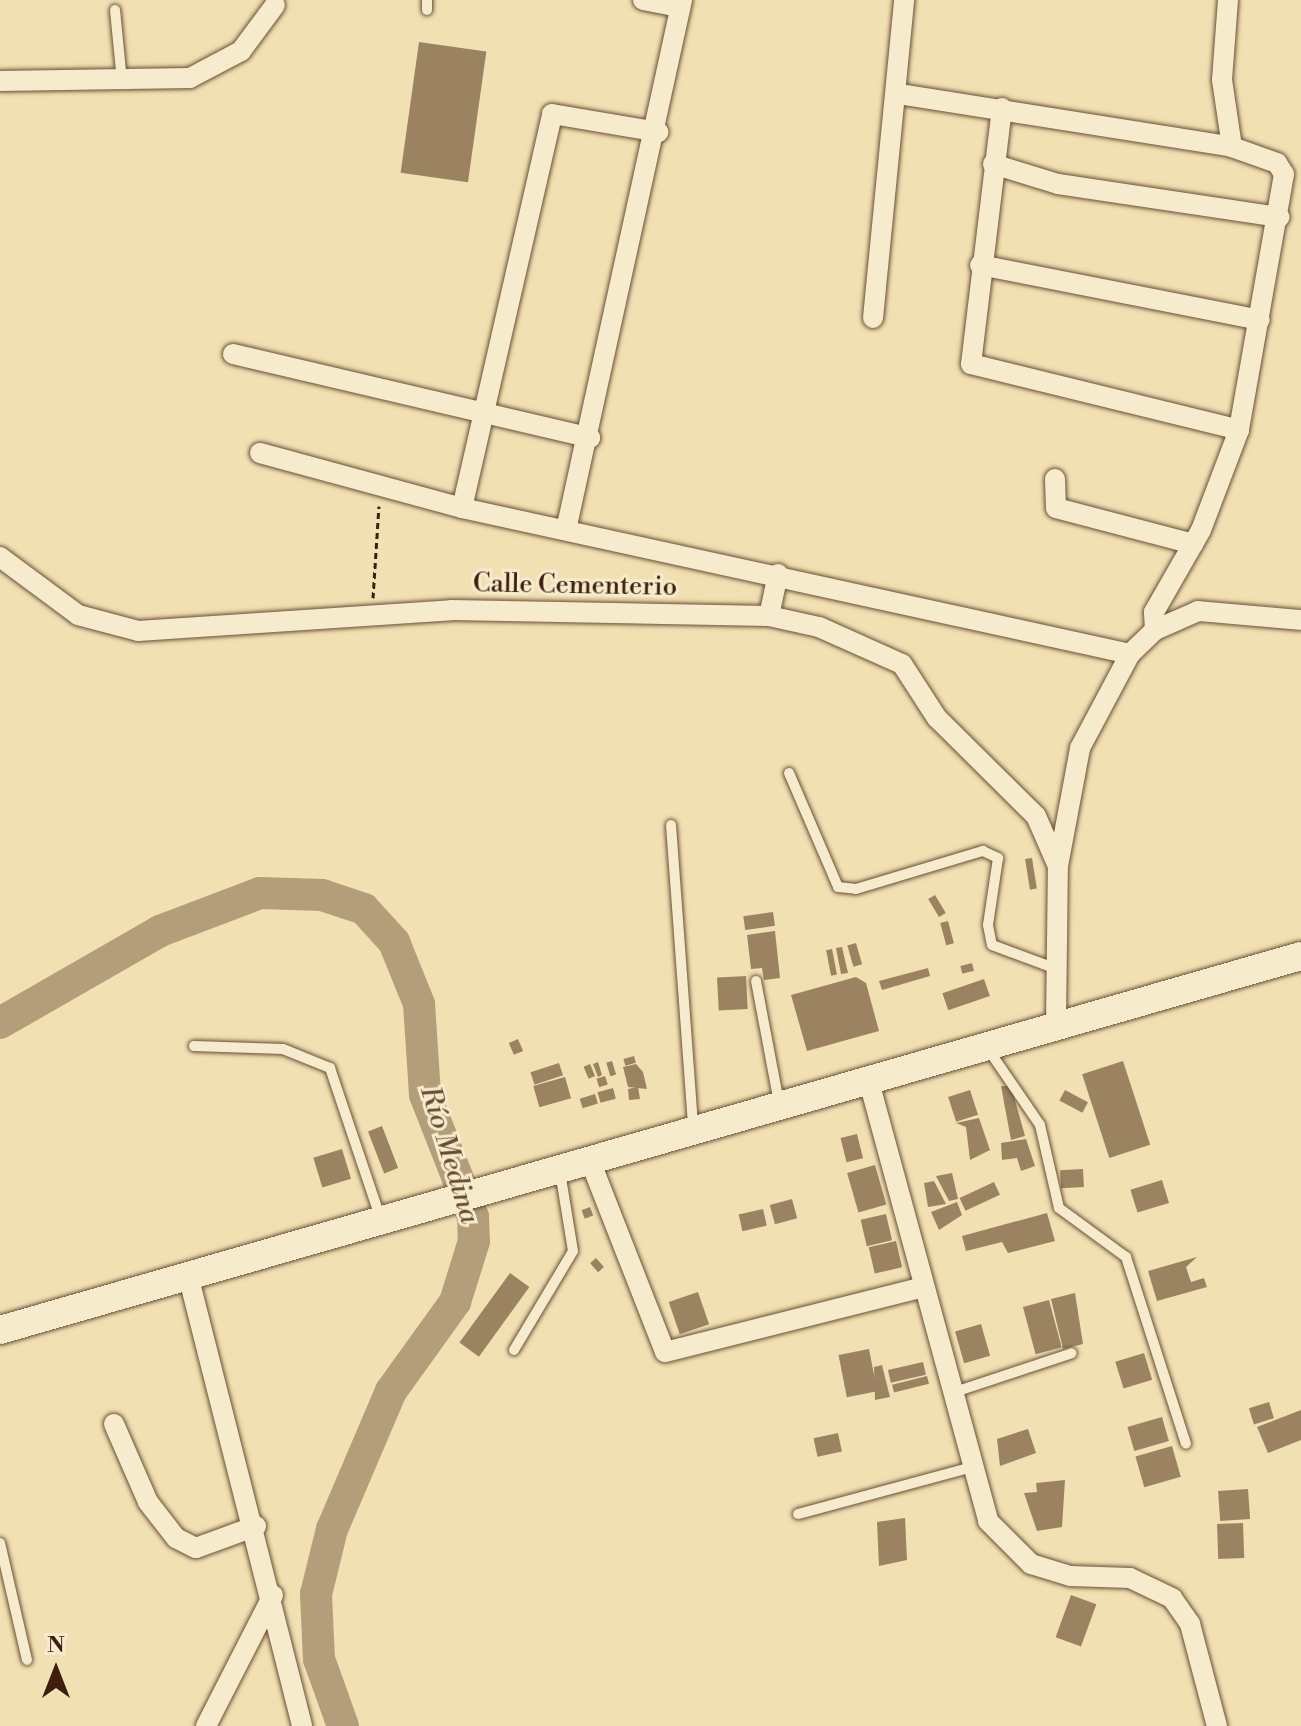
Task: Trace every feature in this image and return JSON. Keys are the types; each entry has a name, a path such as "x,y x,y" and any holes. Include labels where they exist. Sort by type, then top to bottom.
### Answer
{"main road":[{"path":"0,1330 1056,1023 1301,956"}],"street":[{"path":"566,530 590,438 658,132 681,4 643,0"},
{"path":"873,318 899,94 904,0"},
{"path":"1228,0 1222,80 1232,147"},
{"path":"0,81 122,84 190,78 217,68 261,30 275,5"},
{"path":"899,94 1232,147 1277,163 1284,174 1280,217 1239,430 1193,544 1154,612 1155,630"},
{"path":"1002,108 980,265 971,364 1239,430"},
{"path":"462,508 552,114 658,132"},
{"path":"993,164 1058,184 1280,217"},
{"path":"980,265 1260,320"},
{"path":"233,354 590,438"},
{"path":"260,453 462,508 778,574 1130,654"},
{"path":"1055,479 1056,508 1193,544"},
{"name":"Calle Cementerio","path":"0,557 78,615 138,631 372,615 769,616 819,627 902,664 937,718 1036,816 1058,866"},
{"path":"769,616 778,574"},
{"path":"1056,1023 1058,866 1080,748 1130,654 1155,630 1198,611 1301,620"},
{"path":"868,1078 988,1521 1031,1564 1070,1576 1130,1578 1172,1598 1190,1624 1217,1726"},
{"path":"589,1158 665,1352 923,1287"},
{"path":"188,1275 256,1526 302,1726"},
{"path":"114,1424 148,1502 176,1538 196,1548 256,1526"},
{"path":"206,1726 273,1595"}],"lane":[{"path":"115,10 122,84"},
{"path":"789,773 838,887 856,889 983,851 998,858 988,925 992,945 1057,969"},
{"path":"671,825 693,1128"},
{"path":"756,981 779,1103"},
{"path":"984,1044 1040,1125 1059,1208 1126,1257 1186,1444"},
{"path":"194,1046 283,1049 330,1068 380,1219"},
{"path":"514,1350 573,1251 559,1166"},
{"path":"952,1393 1072,1353"},
{"path":"798,1514 972,1467"},
{"path":"0,1543 27,1660"}],"path":[{"path":"372,615 380,486"}],"building":[{"path":"419,42 486,51 468,182 401,173"},
{"path":"1032,858 1037,889 1030,890 1025,859"},
{"path":"935,895 946,913 939,917 928,899"},
{"path":"773,912 775,926 745,930 743,916"},
{"path":"948,921 954,943 946,945 940,923"},
{"path":"775,931 780,978 764,980 762,968 751,969 747,935"},
{"path":"856,943 862,964 853,967 847,945"},
{"path":"842,947 848,973 841,974 836,948"},
{"path":"832,949 837,975 831,976 826,950"},
{"path":"972,963 974,971 962,974 960,966"},
{"path":"928,968 930,976 882,990 879,981"},
{"path":"746,976 748,1009 719,1010 717,978"},
{"path":"856,977 866,983 879,1031 807,1051 791,995"},
{"path":"984,979 990,996 948,1010 942,993"},
{"path":"518,1039 523,1051 514,1055 509,1043"},
{"path":"634,1056 636,1063 625,1066 623,1059"},
{"path":"612,1061 616,1074 610,1076 606,1063"},
{"path":"1123,1061 1150,1145 1109,1158 1082,1074"},
{"path":"598,1062 602,1075 598,1077 593,1064"},
{"path":"559,1063 563,1075 534,1085 530,1072"},
{"path":"590,1064 595,1076 589,1079 584,1067"},
{"path":"636,1064 643,1072 647,1089 628,1087 623,1067"},
{"path":"605,1076 608,1085 599,1087 596,1079"},
{"path":"565,1077 571,1098 539,1107 533,1086"},
{"path":"1001,1086 1011,1086 1025,1136 1011,1140"},
{"path":"638,1087 640,1099 629,1100 628,1089"},
{"path":"613,1088 616,1099 600,1103 598,1092"},
{"path":"970,1090 978,1115 956,1122 948,1097"},
{"path":"1065,1090 1088,1102 1082,1113 1059,1101"},
{"path":"595,1094 598,1104 583,1108 580,1099"},
{"path":"979,1118 990,1150 970,1160 966,1127 956,1123"},
{"path":"382,1126 398,1168 384,1173 368,1131"},
{"path":"857,1134 863,1158 847,1162 841,1138"},
{"path":"1026,1139 1035,1166 1021,1171 1017,1158 1002,1160 1001,1143"},
{"path":"342,1149 351,1179 322,1187 313,1158"},
{"path":"875,1165 886,1204 858,1212 847,1173"},
{"path":"1083,1169 1084,1187 1061,1188 1060,1170"},
{"path":"952,1173 958,1199 949,1201 936,1176"},
{"path":"1162,1180 1169,1203 1137,1213 1130,1190"},
{"path":"934,1181 946,1204 928,1207 924,1183"},
{"path":"994,1182 1000,1195 965,1211 960,1198"},
{"path":"792,1199 797,1218 775,1224 770,1205"},
{"path":"957,1202 962,1215 939,1230 931,1212"},
{"path":"590,1207 593,1215 585,1219 582,1210"},
{"path":"763,1209 767,1226 742,1231 739,1215"},
{"path":"1047,1213 1055,1241 1008,1253 1002,1242 966,1251 962,1236"},
{"path":"886,1214 892,1240 867,1246 861,1220"},
{"path":"896,1241 902,1267 875,1274 869,1247"},
{"path":"1197,1257 1186,1267 1191,1282 1204,1278 1207,1287 1157,1301 1148,1271"},
{"path":"596,1258 604,1267 598,1272 590,1263"},
{"path":"510,1273 529,1287 479,1357 459,1343"},
{"path":"698,1292 709,1324 680,1334 669,1302"},
{"path":"1075,1293 1083,1344 1063,1349 1051,1299"},
{"path":"1049,1300 1062,1347 1036,1354 1023,1307"},
{"path":"981,1324 990,1356 964,1363 955,1331"},
{"path":"869,1349 877,1391 847,1397 839,1355"},
{"path":"1144,1353 1152,1380 1123,1389 1115,1362"},
{"path":"923,1362 926,1375 891,1383 888,1370"},
{"path":"882,1365 890,1397 875,1400 874,1367"},
{"path":"927,1376 929,1384 894,1392 892,1385"},
{"path":"1269,1402 1274,1418 1254,1424 1249,1408"},
{"path":"1301,1410 1301,1440 1268,1453 1257,1427"},
{"path":"1162,1417 1169,1441 1134,1451 1127,1427"},
{"path":"1028,1429 1036,1453 1000,1466 997,1439"},
{"path":"838,1433 842,1452 817,1457 814,1438"},
{"path":"1172,1446 1181,1477 1144,1487 1135,1456"},
{"path":"1065,1480 1062,1527 1037,1531 1024,1493 1037,1492 1036,1483"},
{"path":"1248,1489 1250,1519 1220,1521 1218,1491"},
{"path":"905,1518 907,1560 879,1566 877,1522"},
{"path":"1243,1523 1244,1558 1218,1559 1217,1524"},
{"path":"1071,1595 1096,1604 1081,1647 1056,1637"}],"waterway":[{"name":"Río Medina","path":"0,1023 160,931 260,893 322,895 364,909 394,942 419,1004 425,1095 473,1217 474,1241 455,1302 391,1391 332,1529 316,1594 319,1659 343,1726"}]}
